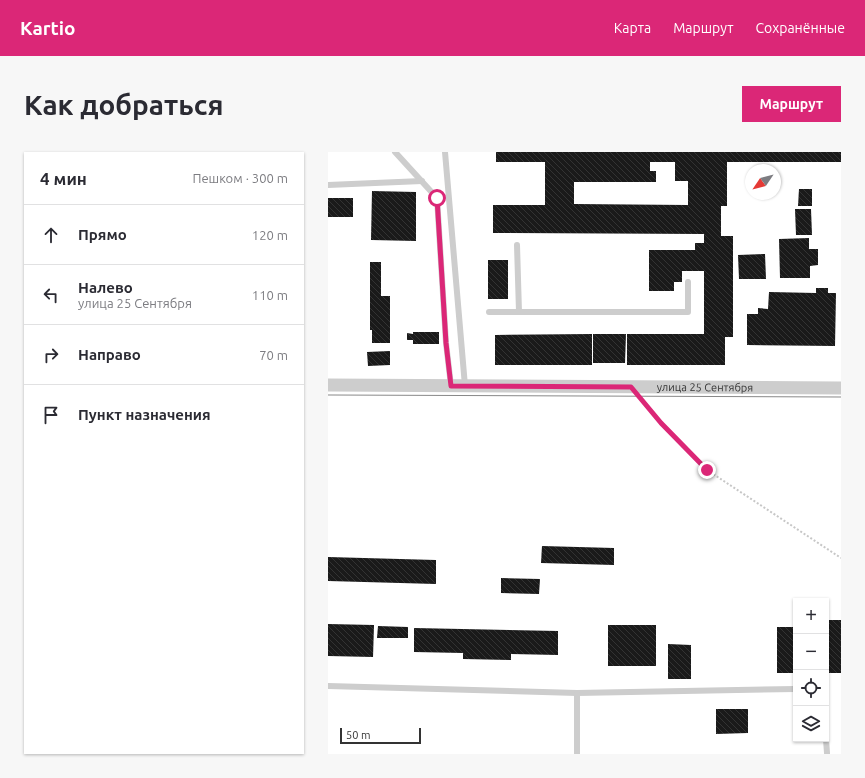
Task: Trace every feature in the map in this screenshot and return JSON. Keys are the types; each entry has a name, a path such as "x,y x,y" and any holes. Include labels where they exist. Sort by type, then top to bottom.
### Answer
{"street":[{"name":"улица 25 Сентября","path":"328,385 841,388"}],"lane":[{"path":"395,152 437,198 446,343 451,386"},
{"path":"445,152 465,386"},
{"path":"328,185 422,181"},
{"path":"517,245 519,312"},
{"path":"489,312 688,312 688,282"},
{"path":"328,686 578,693 793,688"},
{"path":"577,754 578,693"},
{"path":"826,742 827,753"}],"path":[{"path":"631,387 661,423 707,470 841,558"}],"building":[{"path":"496,152 841,152 841,162 727,162 727,206 721,206 721,236 733,236 733,337 725,337 725,365 627,365 627,334 704,334 704,271 682,271 682,282 674,282 674,291 649,291 649,250 695,250 695,243 704,243 704,234 493,233 493,205 545,205 545,162 496,162","holes":["650,162 675,162 675,181 688,181 688,205 574,204 574,182 656,182 656,171 650,171"]},
{"path":"799,189 812,189 812,206 798,206"},
{"path":"372,191 416,192 416,241 371,240"},
{"path":"328,198 353,198 353,217 328,217"},
{"path":"795,209 811,209 812,235 796,235"},
{"path":"809,238 809,249 818,249 818,265 810,266 810,278 780,278 779,239"},
{"path":"765,254 766,279 739,279 738,255"},
{"path":"488,260 508,260 508,299 488,299"},
{"path":"370,262 381,262 381,296 390,296 390,343 372,343 372,330 370,330"},
{"path":"816,288 828,288 828,293 836,293 835,346 747,345 747,314 758,314 758,308 768,309 769,292 816,293"},
{"path":"413,332 439,332 439,344 413,344 413,340 407,340 407,333 413,334"},
{"path":"592,334 592,365 495,365 495,335"},
{"path":"593,334 626,334 625,363 593,363"},
{"path":"390,351 390,365 368,366 367,352"},
{"path":"542,546 614,548 614,565 541,563"},
{"path":"328,557 436,560 436,584 328,581"},
{"path":"501,578 540,579 539,594 501,593"},
{"path":"829,620 841,620 841,673 829,673"},
{"path":"328,624 374,625 373,657 328,656"},
{"path":"608,625 656,625 656,666 608,666"},
{"path":"378,626 408,627 408,638 377,638"},
{"path":"777,627 793,627 793,673 777,673"},
{"path":"414,628 558,631 558,655 511,654 511,660 463,659 463,653 414,652"},
{"path":"668,644 691,645 691,679 668,679"},
{"path":"716,709 748,709 748,733 716,734"}],"tram line":[{"path":"328,395 841,397"}],"route":[{"path":"437,198 446,343 451,386 631,387 661,423 707,470"}]}
